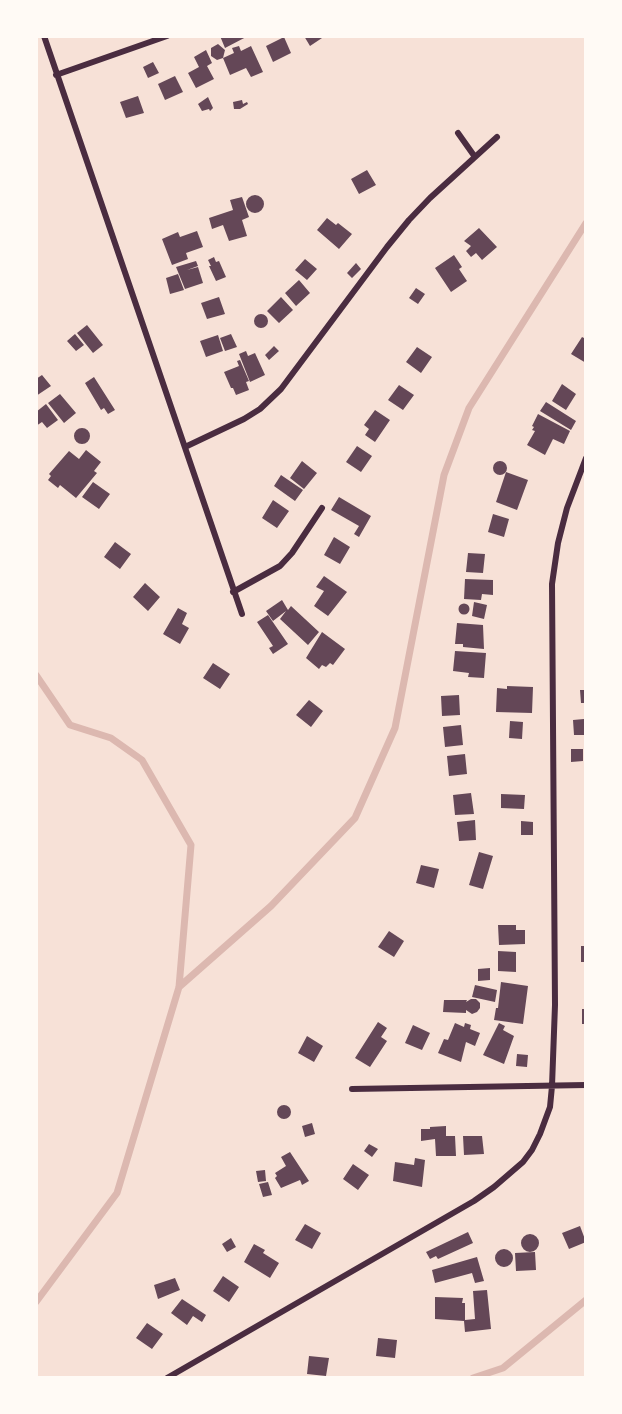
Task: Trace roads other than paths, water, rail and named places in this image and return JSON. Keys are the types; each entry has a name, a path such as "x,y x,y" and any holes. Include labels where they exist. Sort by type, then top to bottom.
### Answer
{"street":[{"path":"44,36 242,614"},
{"path":"56,75 168,36"},
{"path":"458,133 475,157"},
{"path":"185,447 244,419 260,409 281,389 387,247 430,198 497,137"},
{"path":"167,1378 396,1247 494,1187 523,1162 532,1150 550,1107 552,1086 555,844 552,584 558,543 567,508 586,458"},
{"path":"233,592 280,566 292,553 322,508"},
{"path":"352,1089 586,1085"}],"waterway":[{"path":"179,987 271,906 355,818 395,728 444,475 469,408 586,223"},
{"path":"36,675 70,725 111,738 142,760 191,845 179,987 117,1193 36,1302"},
{"path":"473,1378 503,1368 586,1300"}]}
